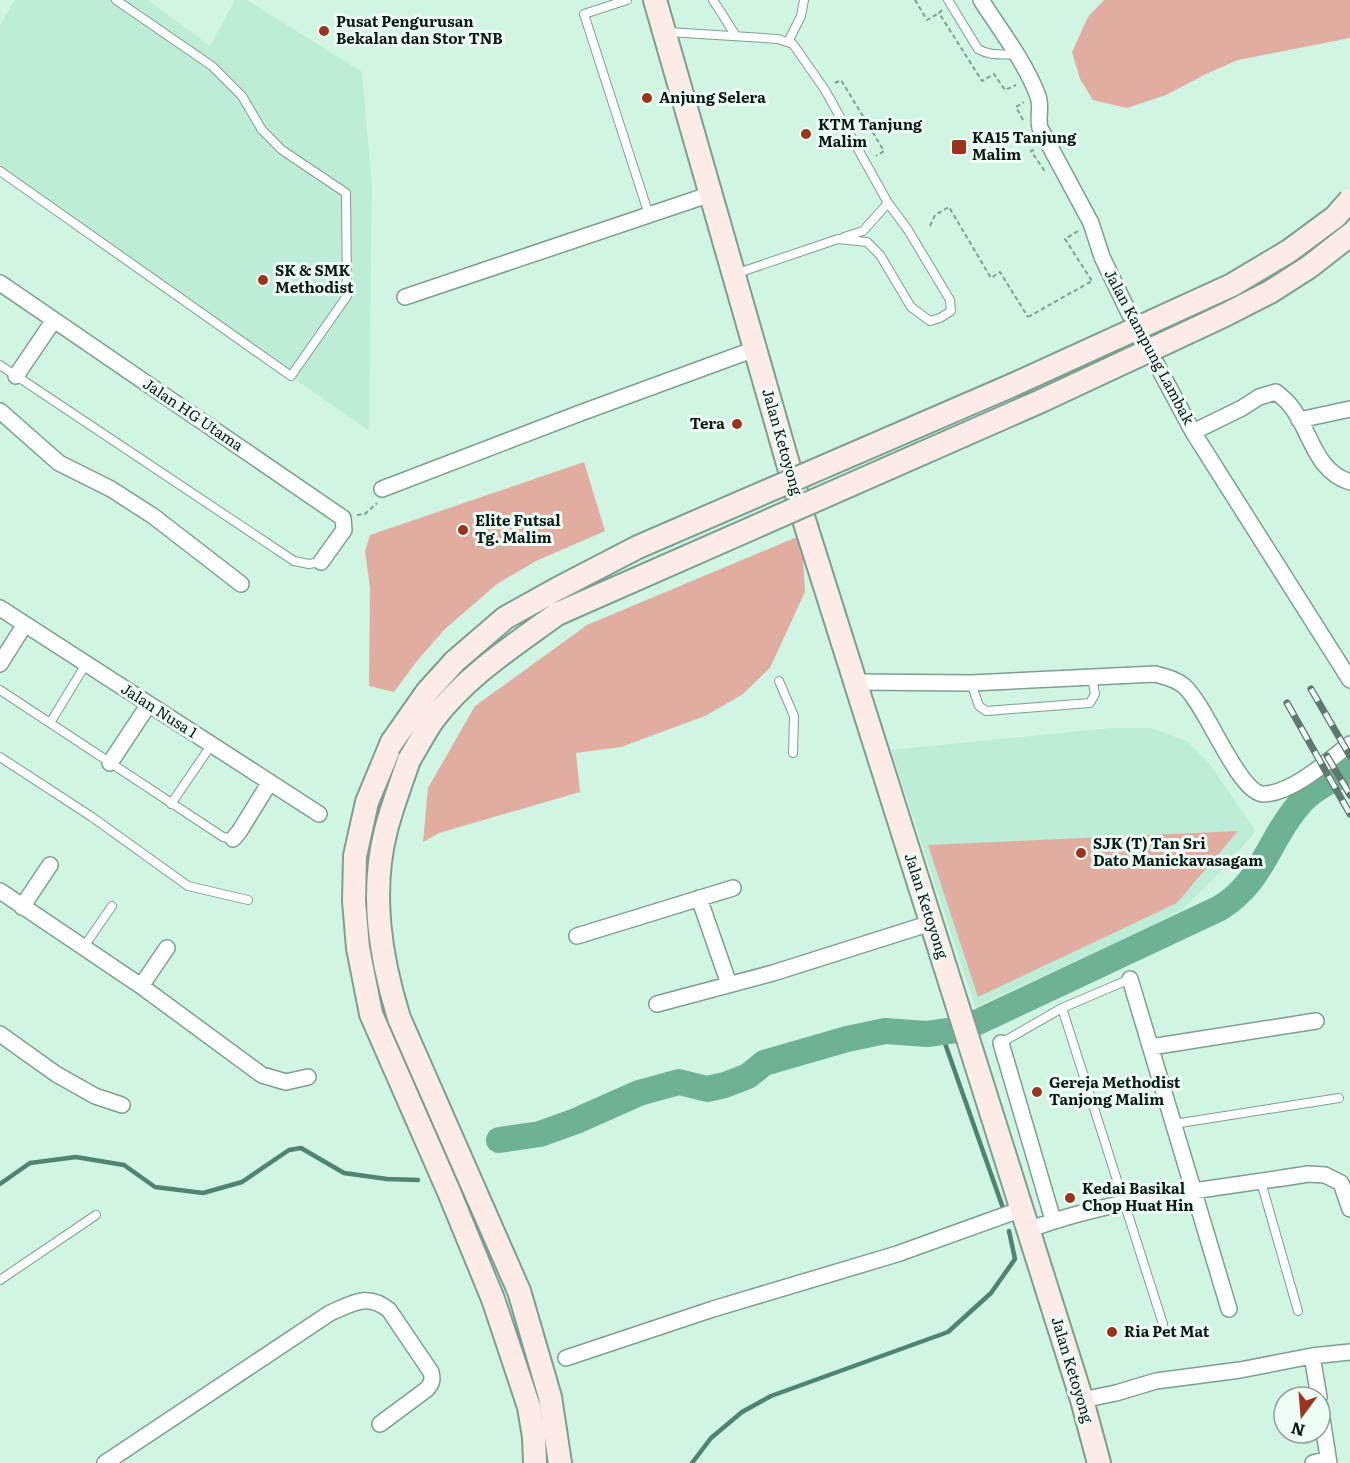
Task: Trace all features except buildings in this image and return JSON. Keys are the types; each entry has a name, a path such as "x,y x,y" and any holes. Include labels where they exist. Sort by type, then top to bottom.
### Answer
{"main road":[{"name":"Jalan Ketoyong","path":"655,0 805,523 1082,1400 1099,1463"},
{"path":"535,1463 529,1407 493,1299 371,1014 362,970 354,901 355,856 367,802 392,742 427,692 455,661 505,618 638,548 1015,384 1232,285 1289,251 1335,217 1350,200"},
{"path":"560,1463 550,1397 519,1291 399,1018 387,979 379,932 377,878 386,831 409,760 434,720 465,686 496,658 557,614 1041,401 1225,315 1270,292 1309,267 1350,235"}],"street":[{"name":"Jalan Kampung Lambak","path":"981,0 1017,55 1038,98 1040,128 1091,223 1102,257 1128,311 1193,432 1350,680"},
{"path":"405,297 711,194"},
{"name":"Jalan HG Utama","path":"0,283 343,518"},
{"path":"16,376 54,320"},
{"path":"382,489 755,349"},
{"path":"1193,432 1259,397 1276,392 1290,404 1319,458 1330,470 1350,482"},
{"path":"1299,420 1350,409"},
{"path":"0,411 59,463 111,489 153,516 241,584"},
{"path":"321,562 344,530 343,518"},
{"name":"Jalan Nusa 1","path":"0,608 319,814"},
{"path":"0,664 25,624"},
{"path":"855,682 971,682 1155,674 1174,679 1189,691 1211,723 1238,774 1255,792 1263,794 1293,784 1350,744"},
{"path":"110,763 149,704"},
{"path":"232,838 239,832 270,782"},
{"path":"22,907 50,866"},
{"path":"577,936 733,888"},
{"path":"0,891 141,986 262,1075 286,1082 308,1077"},
{"path":"699,898 729,984"},
{"path":"657,1004 931,923"},
{"path":"141,986 167,948"},
{"path":"1130,979 1230,1309"},
{"path":"1151,1047 1316,1022"},
{"path":"0,1035 56,1074 95,1096 122,1106"},
{"path":"1000,1043 1053,1220"},
{"path":"566,1358 713,1309 897,1254 1025,1219 1053,1220 1108,1205 1308,1174 1325,1175 1341,1182 1350,1209"},
{"path":"105,1463 330,1313 363,1299 382,1304 389,1310 431,1372 432,1378 432,1384 427,1389 380,1424"},
{"path":"1082,1400 1156,1381 1350,1352"},
{"path":"1312,1356 1317,1385"},
{"path":"1313,1463 1329,1461 1326,1445"}],"lane":[{"path":"0,171 291,376 347,296 346,193 282,150 262,130 242,96 212,66 116,0"},
{"path":"627,0 584,14 649,215"},
{"path":"713,0 736,36"},
{"path":"788,42 801,16 804,0"},
{"path":"948,0 978,49 993,54 1017,55"},
{"path":"664,31 778,39 793,44 825,90 888,203 908,230 950,300 951,311 930,321 911,307 880,255 867,242 838,239"},
{"path":"734,274 863,231 888,203"},
{"path":"0,365 294,561 309,564 321,562"},
{"path":"50,723 86,664"},
{"path":"971,682 979,706 986,711 1090,703 1095,694 1092,678"},
{"path":"779,681 794,716 793,753"},
{"path":"0,690 171,804 223,837 232,838"},
{"path":"171,804 212,744"},
{"path":"0,758 92,817 188,886 248,900"},
{"path":"83,948 112,906"},
{"path":"1000,1043 1062,1008 1130,979"},
{"path":"1062,1008 1163,1324"},
{"path":"1174,1124 1339,1098"},
{"path":"1261,1182 1298,1311"},
{"path":"0,1280 96,1215"}],"path":[{"path":"915,0 927,20 939,13"},
{"path":"825,90 841,80 884,151 873,158"},
{"path":"930,226 934,215 949,207 991,278 999,272 1028,317 1092,280 1065,238 1074,233"},
{"path":"343,518 365,514 376,504 382,489"}],"shaded area":[{"name":"SK & SMK Methodist","path":"15,0 148,0 210,46 235,0 247,0 362,72 372,185 369,431 0,171 0,25"},
{"path":"1104,0 1350,0 1350,38 1238,60 1166,95 1127,108 1093,100 1080,79 1072,52 1088,17"},
{"path":"584,462 605,531 536,561 497,584 445,629 394,692 369,686 370,587 365,551 370,535"},
{"path":"797,537 803,555 805,592 770,668 743,694 705,716 621,747 576,753 580,792 439,833 423,842 428,788 475,706 587,625"},
{"name":"SJK (T) Tan Sri Dato Manickavasagam","path":"1111,728 1151,728 1187,741 1209,763 1256,831 1183,909 1143,930 975,1007 891,750"},
{"path":"1238,831 1177,903 978,997 928,845"}],"waterway":[{"path":"499,1140 540,1134 639,1093 679,1082 707,1089 725,1085 748,1076 764,1063 847,1039 885,1031 927,1034 963,1029 1220,908 1246,886 1302,801 1321,786 1350,771"},
{"path":"941,1032 1003,1208"},
{"path":"0,1184 30,1163 76,1157 124,1165 155,1187 203,1193 242,1182 289,1150 301,1148 344,1173 387,1179 418,1180"},
{"path":"692,1463 711,1438 742,1412 771,1396 948,1332 991,1293 1015,1259 1009,1231"}],"railway":[{"path":"1311,689 1350,756"},
{"path":"1287,703 1350,814"},
{"path":"1327,756 1350,795"}],"place":[{"name":"Pusat Pengurusan Bekalan dan Stor TNB","path":"324,31"},
{"name":"Anjung Selera","path":"647,98"},
{"name":"KTM Tanjung Malim","path":"806,134"},
{"name":"KA15 Tanjung Malim","path":"959,147"},
{"name":"SK & SMK Methodist","path":"263,280"},
{"name":"Tera","path":"737,424"},
{"name":"Elite Futsal Tg. Malim","path":"463,530"},
{"name":"SJK (T) Tan Sri Dato Manickavasagam","path":"1081,853"},
{"name":"Gereja Methodist Tanjong Malim","path":"1037,1092"},
{"name":"Kedai Basikal Chop Huat Hin","path":"1070,1198"},
{"name":"Ria Pet Mat","path":"1112,1332"}]}
